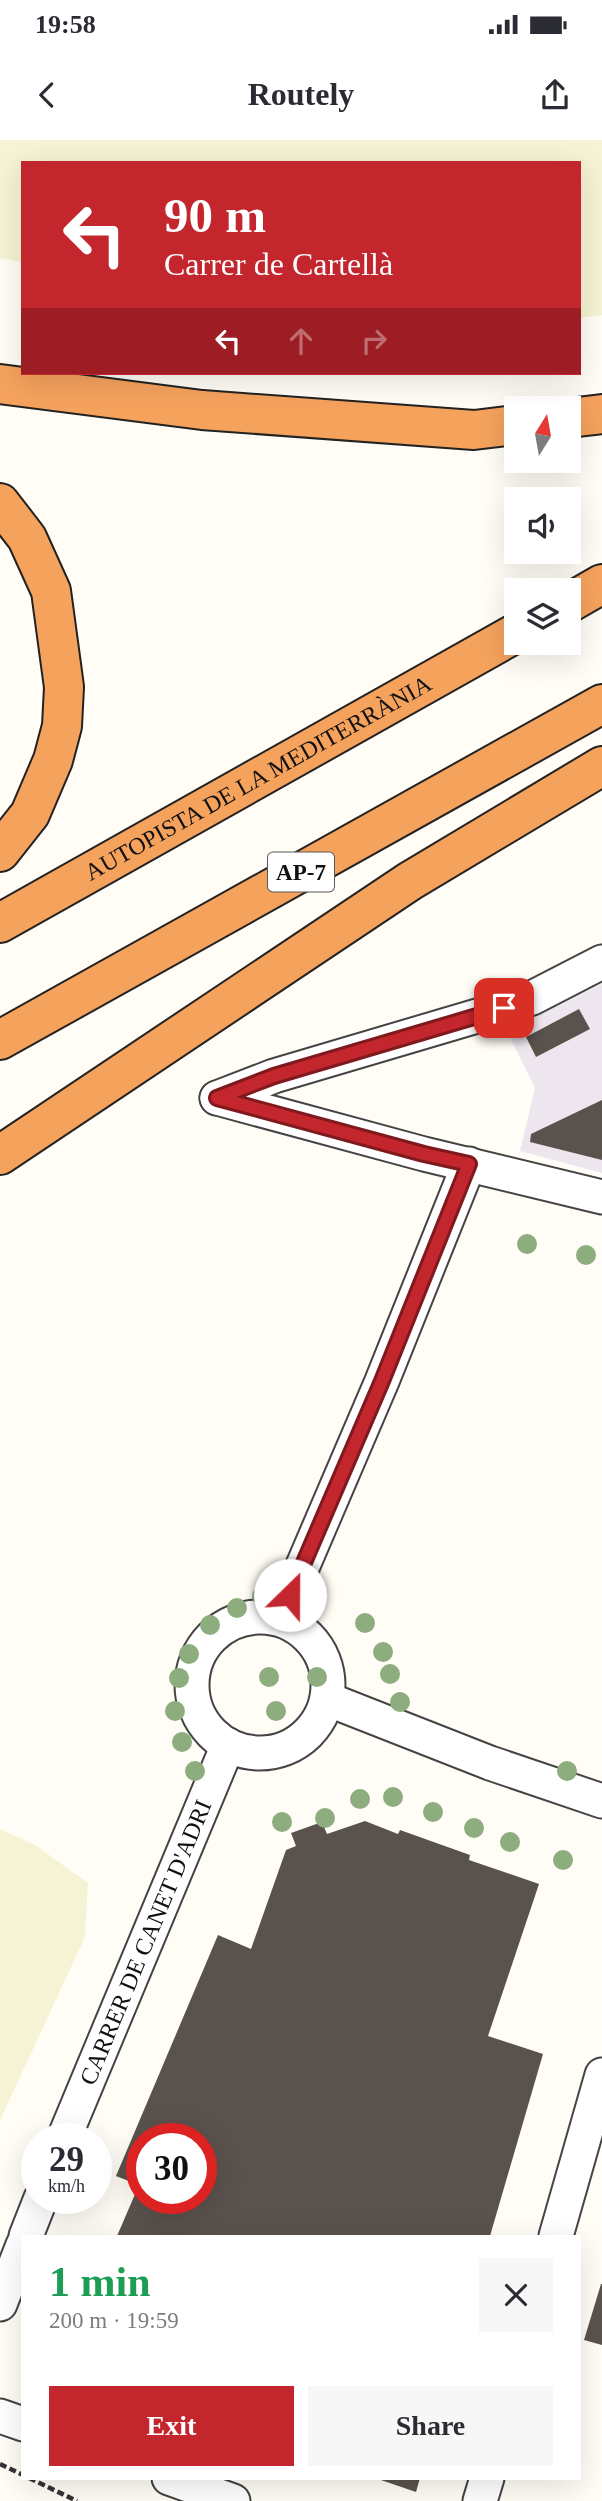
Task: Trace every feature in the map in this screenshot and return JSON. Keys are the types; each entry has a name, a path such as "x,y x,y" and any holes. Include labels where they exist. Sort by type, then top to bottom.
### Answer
{"highway":[{"path":"0,384 202,410 474,430 504,426"},
{"path":"581,417 602,414"},
{"path":"0,503 27,538 51,591 64,687 62,726 53,760 30,814 0,852"},
{"path":"581,596 602,584"},
{"name":"AUTOPISTA DE LA MEDITERRÀNIA","path":"0,923 504,640"},
{"name":"AP-7","path":"0,1041 602,704"},
{"path":"0,1155 410,881 602,766"}],"street":[{"path":"602,962 533,998 274,1076 217,1098 424,1154 602,1197"},
{"path":"280,1619 382,1381 469,1164"},
{"path":"257,1616 280,1619 298,1628 313,1642 323,1659 328,1679 327,1699 319,1718 306,1735 289,1747 269,1752 248,1752 228,1745 210,1732 197,1713 191,1692 192,1670 201,1649 216,1632 235,1620 257,1616"},
{"path":"327,1699 490,1763 602,1801"},
{"name":"CARRER DE CANET D'ADRI","path":"70,2123 228,1745"},
{"path":"556,2235 602,2075"},
{"path":"26,2235 35,2214"},
{"path":"0,2304 21,2250"},
{"path":"0,2416 21,2423"},
{"path":"175,2480 233,2501"},
{"path":"480,2501 486,2480"}],"path":[{"path":"0,2464 21,2474"},
{"path":"33,2480 77,2501"}],"shaded area":[{"path":"0,140 602,140 602,315 581,318 581,161 21,161 21,262 0,258"},
{"path":"602,984 602,1173 520,1151 535,1088 507,1031"},
{"path":"0,1829 35,1845 88,1883 85,1937 0,2120"}],"building":[{"path":"579,1009 590,1029 536,1057 526,1037"},
{"path":"602,1100 602,1160 530,1142 531,1134"},
{"path":"365,1821 398,1834 400,1830 470,1855 469,1860 539,1884 488,2036 543,2054 490,2235 117,2235 126,2214 217,2214 217,2123 138,2123 218,1935 251,1949 286,1850 296,1846 291,1833 322,1822 327,1834"},
{"path":"126,2152 126,2180 116,2176"},
{"path":"602,2284 602,2345 584,2340"},
{"path":"381,2480 419,2480 416,2492"}],"route":[{"path":"290,1595 382,1381 469,1164 217,1098 274,1076 504,1008"}]}
